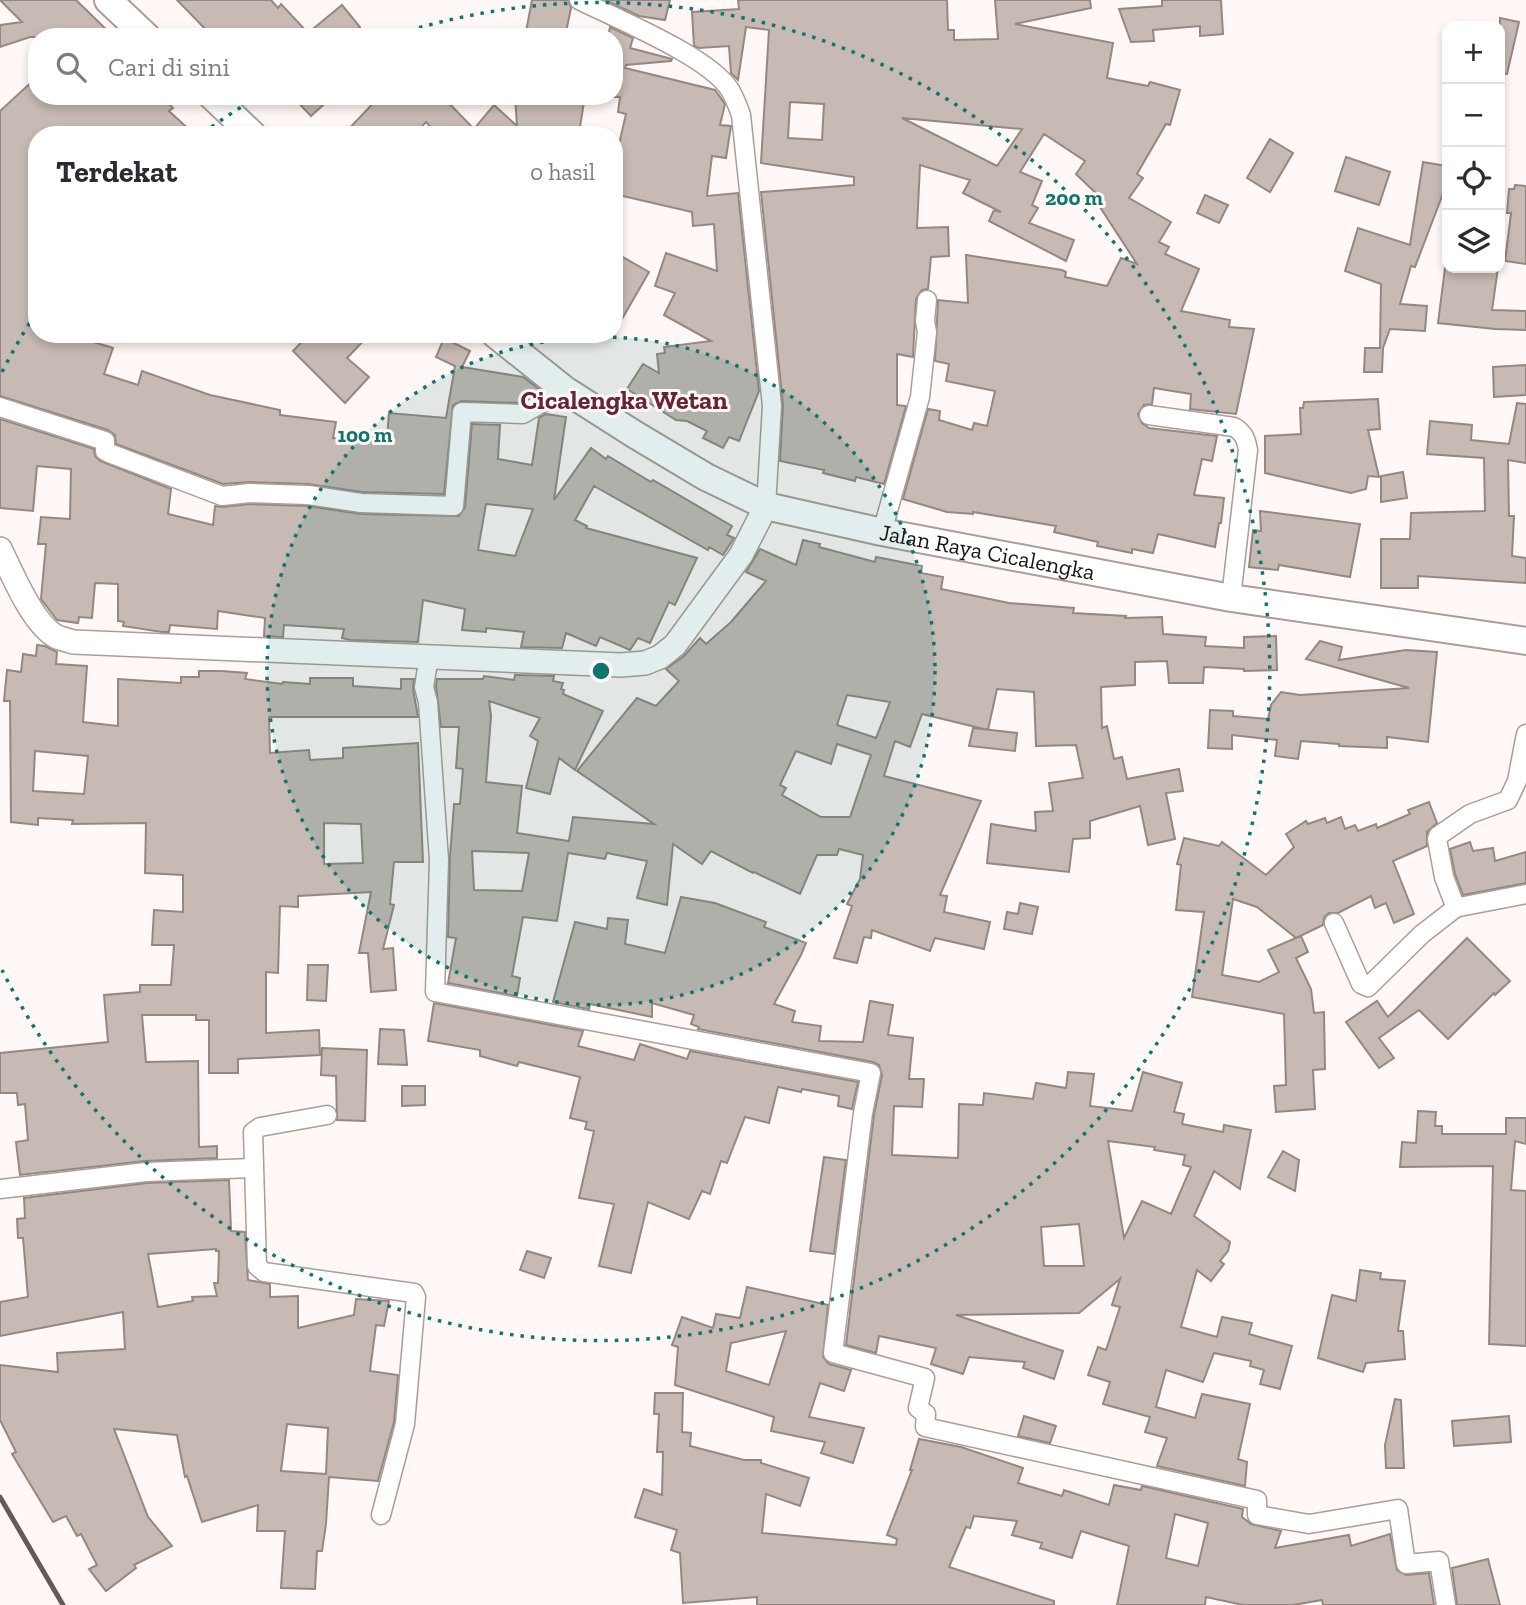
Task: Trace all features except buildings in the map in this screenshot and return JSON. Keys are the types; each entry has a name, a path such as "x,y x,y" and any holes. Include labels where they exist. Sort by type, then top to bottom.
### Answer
{"main road":[{"path":"108,0 138,28"},
{"path":"221,105 244,126"},
{"name":"Jalan Raya Cicalengka","path":"506,343 565,390 706,477 766,506 882,532 1231,598 1526,641"}],"street":[{"path":"0,549 44,627 55,636 73,642 621,666 645,663 660,657 675,645 741,555 766,506 772,406 741,115 730,89 711,71 687,54 579,0"},
{"path":"882,532 920,397 928,332 925,321 927,300"},
{"path":"0,407 105,441 106,451 109,453 222,496 250,493 296,495 361,503 454,506 461,412 523,414 565,390"},
{"path":"1149,415 1234,428 1246,439 1248,450 1231,598"},
{"path":"429,656 424,687 428,702 439,860 435,992 871,1073 863,1113 833,1353 925,1378 918,1408 926,1415 925,1427 1257,1500 1257,1515 1309,1524 1398,1509 1406,1564 1439,1561 1446,1605"},
{"path":"1454,908 1444,877 1438,835 1470,814 1508,800 1517,781 1526,734"},
{"path":"1334,923 1361,984 1368,987 1422,934 1454,908 1526,894"},
{"path":"327,1115 255,1129 253,1168 257,1266 261,1271 413,1292 415,1295 405,1424 381,1515"},
{"path":"0,1189 146,1171 253,1168"}],"railway":[{"path":"0,1497 63,1605"}],"district":[{"name":"Cicalengka Wetan","path":"624,400"}]}
